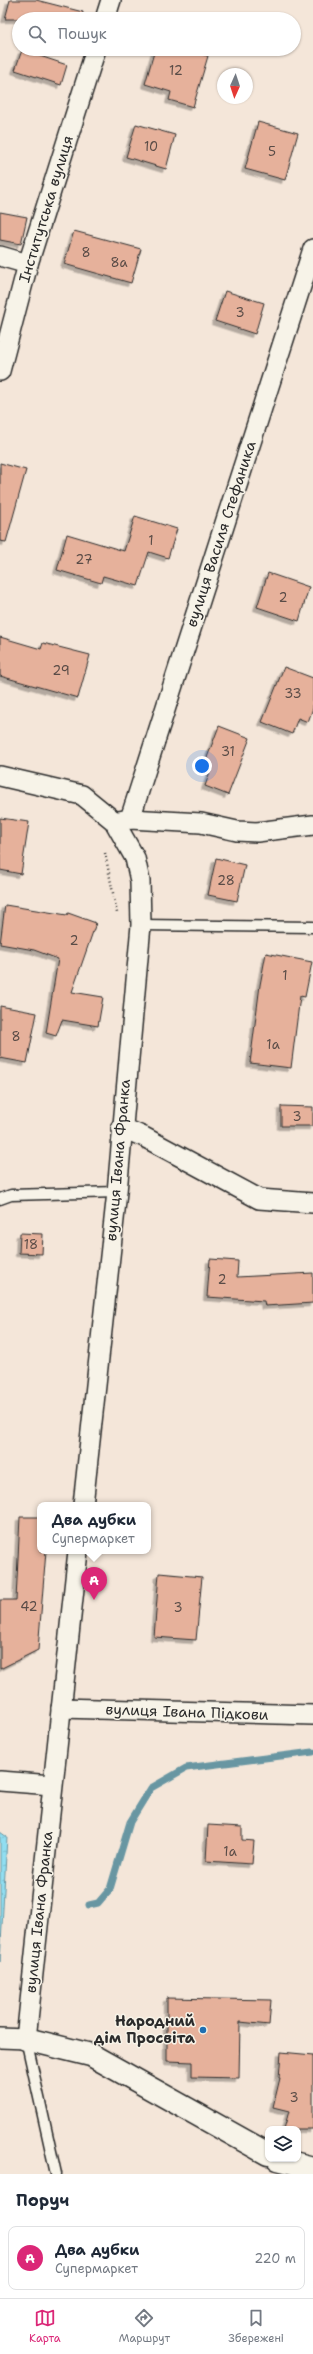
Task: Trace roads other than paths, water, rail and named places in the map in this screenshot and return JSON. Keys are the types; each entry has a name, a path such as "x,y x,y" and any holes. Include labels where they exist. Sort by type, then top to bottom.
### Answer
{"street":[{"path":"107,12 111,0"},
{"name":"Інститутська вулиця","path":"0,371 28,264 94,56"},
{"name":"вулиця Василя Стефаника","path":"122,820 313,249"},
{"path":"0,256 28,264"},
{"path":"0,776 82,795 122,820 201,822 237,831 257,832 313,825"},
{"name":"вулиця Івана Франка","path":"83,1502 116,1192 141,925 140,881 135,858 122,820"},
{"path":"121,1127 165,1148 259,1199 313,1203"},
{"name":"вулиця Івана Франка","path":"26,2039 78,1554"},
{"name":"вулиця Івана Підкови","path":"61,1708 313,1716"},
{"path":"0,1781 52,1784"},
{"path":"0,2038 26,2039 91,2055 265,2152"},
{"path":"290,2162 313,2168"}],"lane":[{"path":"141,925 313,927"},
{"path":"0,1199 11,1194 116,1192"},
{"path":"26,2039 56,2174"}],"water":[{"path":"0,1832 7,1837 0,1962"}],"waterway":[{"path":"89,1905 98,1903 110,1889 130,1822 151,1788 186,1768 313,1752"}],"place":[{"name":"Два дубки","path":"94,1600"},
{"name":"Народний дім Просвіта","path":"203,2030"}]}
